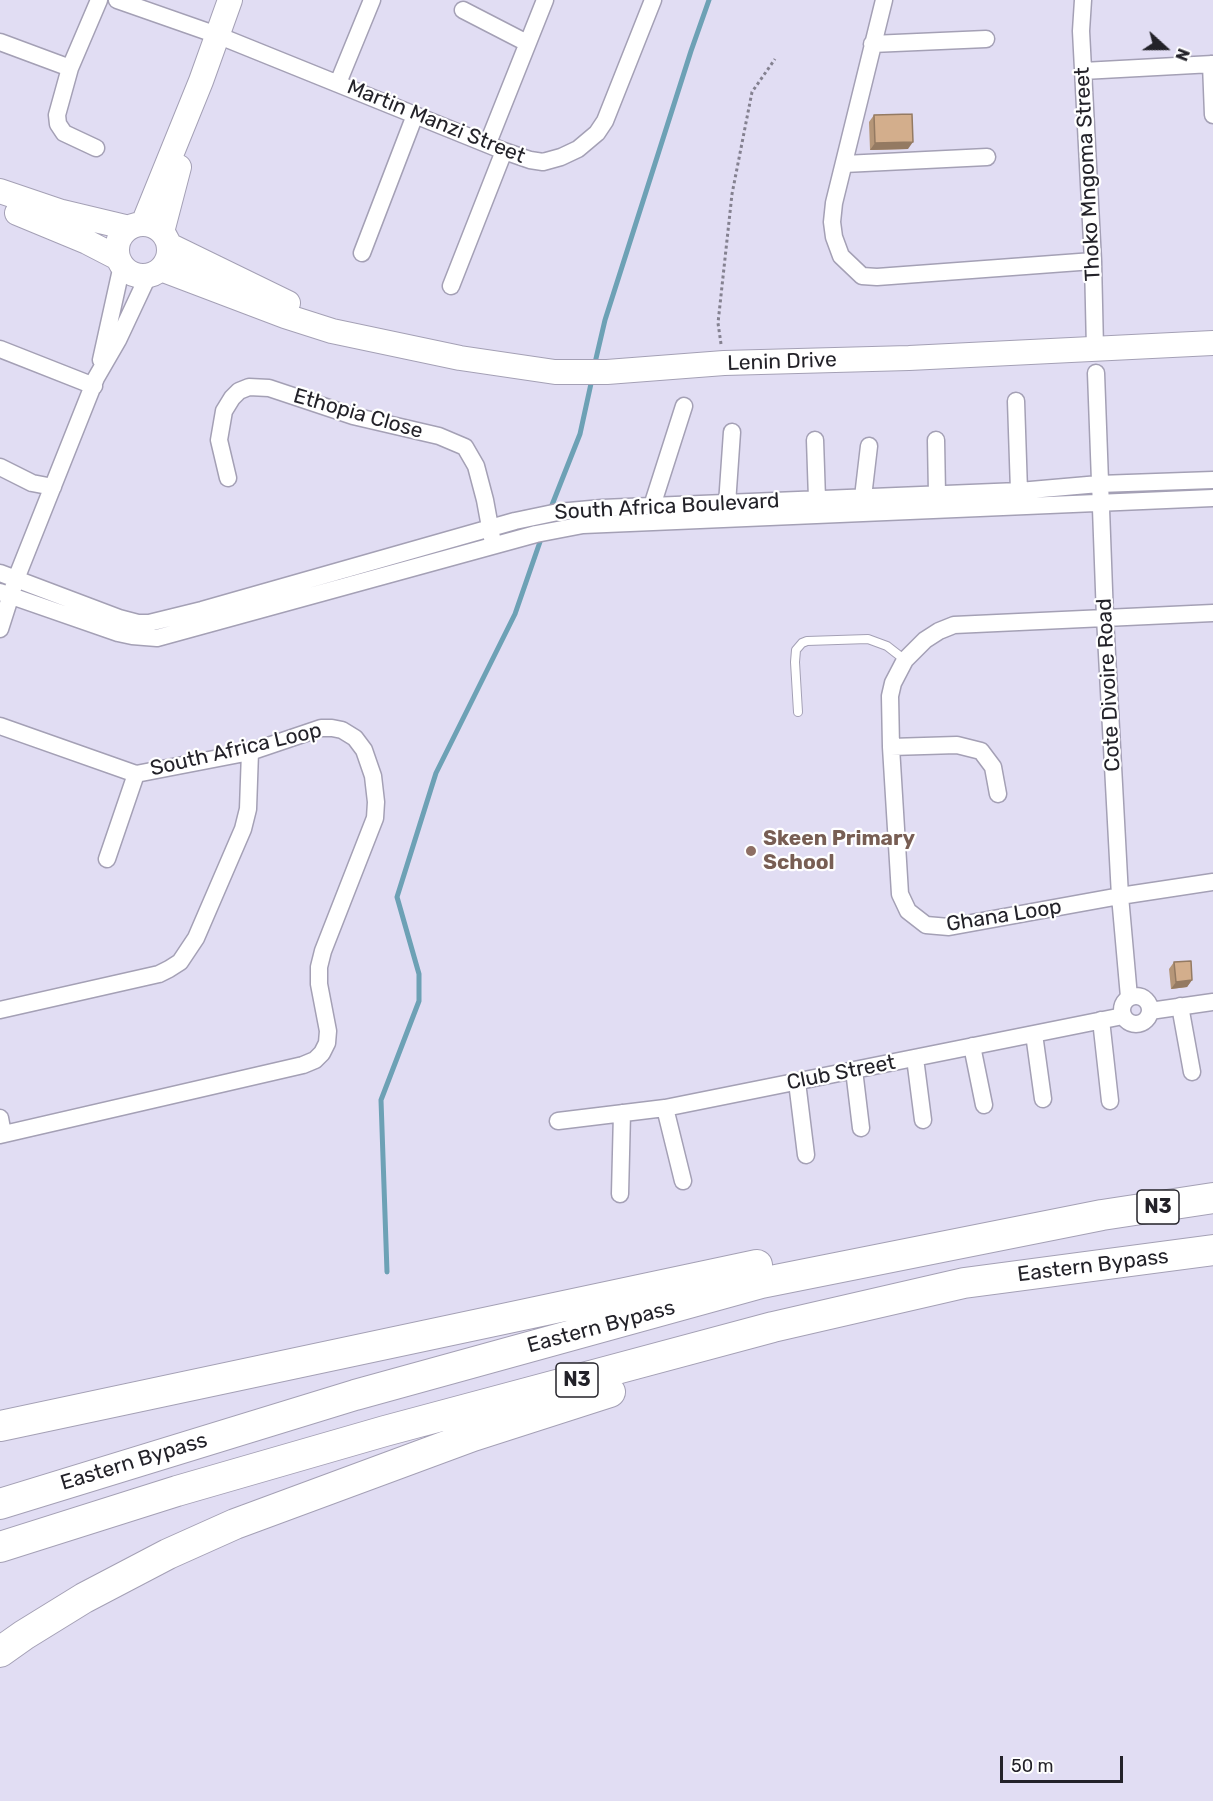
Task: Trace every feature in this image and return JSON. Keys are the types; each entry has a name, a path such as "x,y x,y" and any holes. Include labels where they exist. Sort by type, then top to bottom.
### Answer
{"highway":[{"name":"Eastern Bypass","path":"0,1504 355,1395 761,1283 1102,1215 1213,1198"},
{"path":"0,1426 894,1236 1012,1217 1102,1215"},
{"name":"Eastern Bypass","path":"0,1547 177,1491 385,1431 773,1328 964,1283 1213,1250"},
{"path":"0,1652 84,1598 178,1549 246,1520 484,1432 573,1402 689,1369 1164,1257"}],"street":[{"path":"96,148 64,133 58,124 57,115 59,100 70,68 99,0"},
{"name":"Martin Manzi Street","path":"117,0 217,35 504,151 543,162 569,154 592,138 605,121 653,0"},
{"path":"151,232 230,0"},
{"name":"Martin Manzi Street","path":"338,83 372,0"},
{"path":"488,143 545,0"},
{"path":"884,0 834,203 832,222 834,237 841,256 862,276 877,277 1093,261"},
{"name":"Thoko Mngoma Street","path":"1083,0 1081,31 1093,261 1095,349"},
{"path":"463,10 527,43"},
{"path":"872,44 986,39"},
{"path":"0,42 70,68"},
{"path":"1083,70 1212,64 1213,115"},
{"path":"362,253 415,115"},
{"path":"451,286 504,151"},
{"path":"844,164 987,157"},
{"path":"0,191 62,212 151,232 355,337"},
{"path":"0,207 80,239 120,262 133,274 155,272 295,320 355,337"},
{"path":"95,382 120,262 118,241 151,232"},
{"path":"0,629 5,594 16,579 95,382 155,272 169,254 151,232"},
{"name":"Lenin Drive","path":"355,337 512,367 582,372 724,363 921,357 1213,343"},
{"path":"0,349 95,382"},
{"name":"Cote Divoire Road","path":"1096,373 1105,617 1120,896 1129,998"},
{"name":"Ethopia Close","path":"228,478 219,440 224,411 231,398 239,391 249,387 269,388 353,416 438,436 465,447 476,466 496,545"},
{"path":"1016,401 1019,491"},
{"path":"652,506 684,406"},
{"path":"727,504 732,432"},
{"path":"814,440 816,499"},
{"path":"936,440 937,494"},
{"path":"863,497 869,446"},
{"path":"0,467 32,483 53,487"},
{"name":"South Africa Boulevard","path":"0,573 138,623 202,610 515,521 585,509 1019,491 1099,484 1213,480"},
{"name":"South Africa Boulevard","path":"5,594 118,633 157,638 496,545 571,527 597,524 1213,498"},
{"name":"Ghana Loop","path":"1213,613 954,626 939,631 926,640 905,660 898,671 890,696 900,894 908,911 926,926 949,927 1120,896 1213,882"},
{"name":"South Africa Loop","path":"0,726 136,774 250,752 321,728 342,730 355,738 364,750 373,776 376,802 375,818 323,951 319,967 319,984 328,1031 327,1043 315,1060 303,1065 1,1129"},
{"path":"891,747 957,745 981,751 993,767 998,794"},
{"path":"0,1010 159,974 180,962 196,938 243,829 248,809 250,752"},
{"path":"107,859 136,774"},
{"path":"1137,996 1145,999 1150,1011 1147,1019 1140,1024 1128,1022 1123,1016 1123,1003 1129,998 1137,996"},
{"path":"1150,1011 1213,1002"},
{"path":"1180,1006 1192,1072"},
{"name":"Club Street","path":"558,1121 665,1108 1123,1016"},
{"path":"1101,1020 1110,1101"},
{"path":"1034,1034 1043,1099"},
{"path":"972,1046 984,1105"},
{"path":"915,1058 923,1120"},
{"path":"854,1070 861,1128"},
{"path":"797,1082 806,1155"},
{"path":"665,1108 682,1181"},
{"path":"620,1194 622,1113"}],"lane":[{"path":"798,712 795,654 798,646 807,641 868,639 887,646 905,660"}],"path":[{"path":"724,363 718,323 732,194 753,92 775,59"}],"building":[{"path":"912,114 913,142 875,143 874,115"},
{"path":"1191,961 1192,980 1176,982 1174,962"}],"waterway":[{"path":"594,367 605,320 709,0"},
{"path":"550,510 580,434 592,379"},
{"path":"387,1272 381,1100 419,1001 419,974 397,897 436,773 515,614 542,536"}],"place":[{"name":"Skeen Primary School","path":"751,851"}]}
